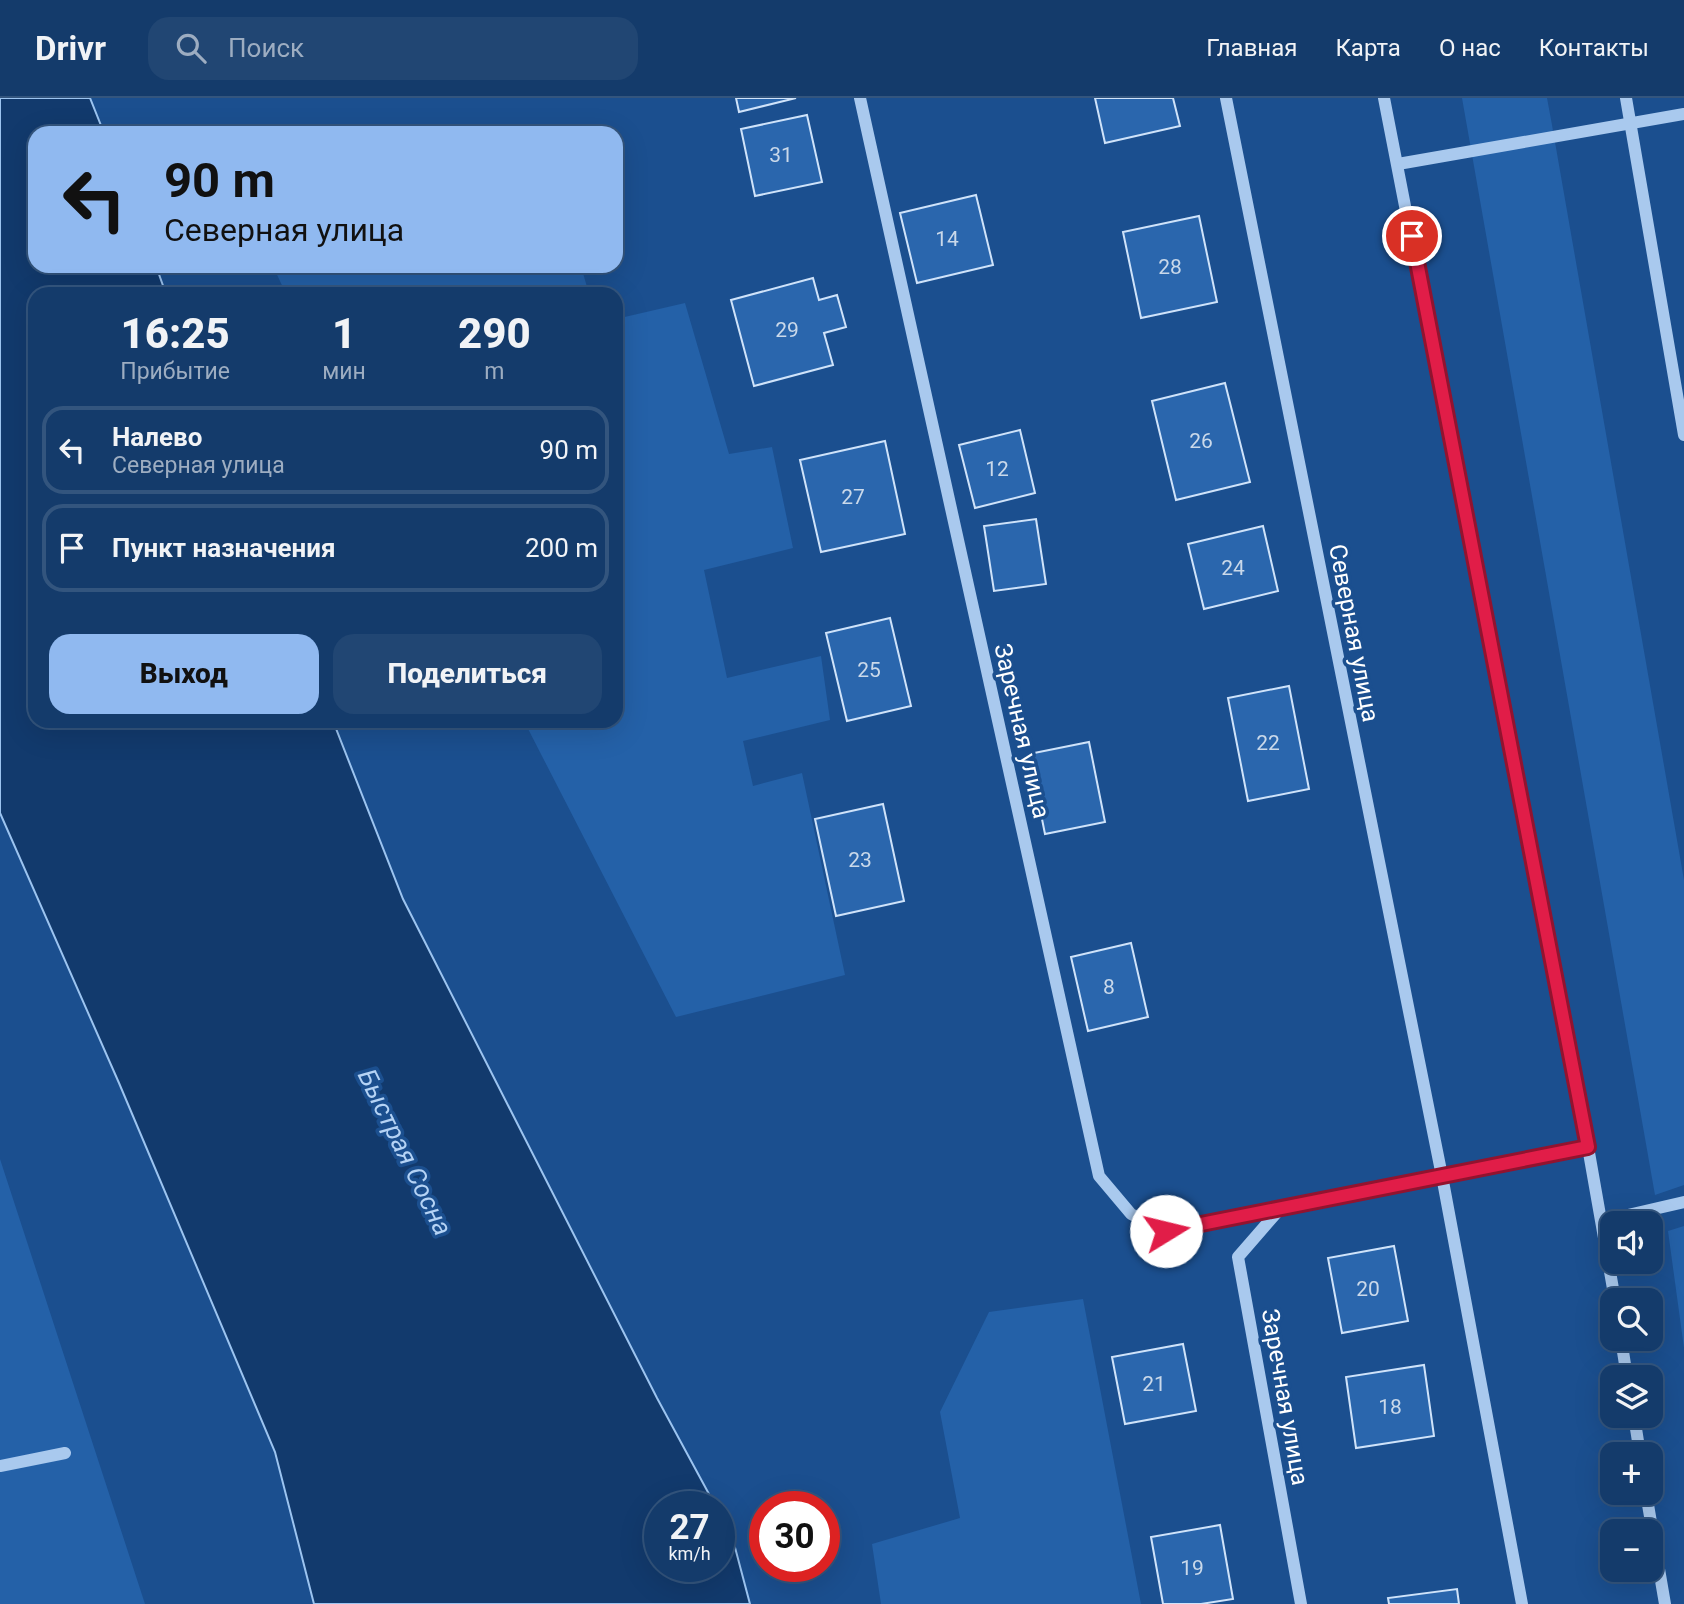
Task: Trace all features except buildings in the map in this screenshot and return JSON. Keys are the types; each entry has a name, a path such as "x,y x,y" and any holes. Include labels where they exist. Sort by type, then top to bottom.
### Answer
{"street":[{"name":"Заречная улица","path":"860,98 1099,1176 1131,1214 1166,1231 1278,1211 1588,1147"},
{"name":"Северная улица","path":"1226,98 1441,1176 1522,1604"},
{"path":"1384,98 1600,1211"},
{"path":"1626,98 1684,435"},
{"path":"1398,164 1684,114"},
{"path":"1647,1211 1684,1202"},
{"name":"Заречная улица","path":"1278,1211 1238,1256 1301,1604"},
{"path":"0,1466 65,1453"},
{"path":"1648,1505 1665,1604"}],"shaded area":[{"path":"1462,98 1547,98 1552,125 1684,880 1684,1185 1655,1195"},
{"path":"276,273 583,273 587,287 283,287"},
{"path":"685,303 729,454 772,447 793,548 704,570 727,678 821,656 830,720 743,741 753,786 802,773 845,975 676,1017 528,728 623,728 623,317"},
{"path":"0,1159 145,1604 0,1604"},
{"path":"1684,1226 1684,1348 1668,1231"},
{"path":"1083,1299 1141,1604 881,1604 872,1544 960,1518 940,1412 989,1312"}],"water":[{"name":"Быстрая Сосна","path":"0,98 90,98 101,126 28,126 28,273 158,273 164,287 28,287 28,728 336,728 403,899 657,1398 707,1491 644,1491 644,1582 735,1582 735,1547 750,1604 314,1604 275,1452 119,1083 0,813"}],"route":[{"path":"1166,1231 1218,1224 1588,1147 1412,236"}]}
